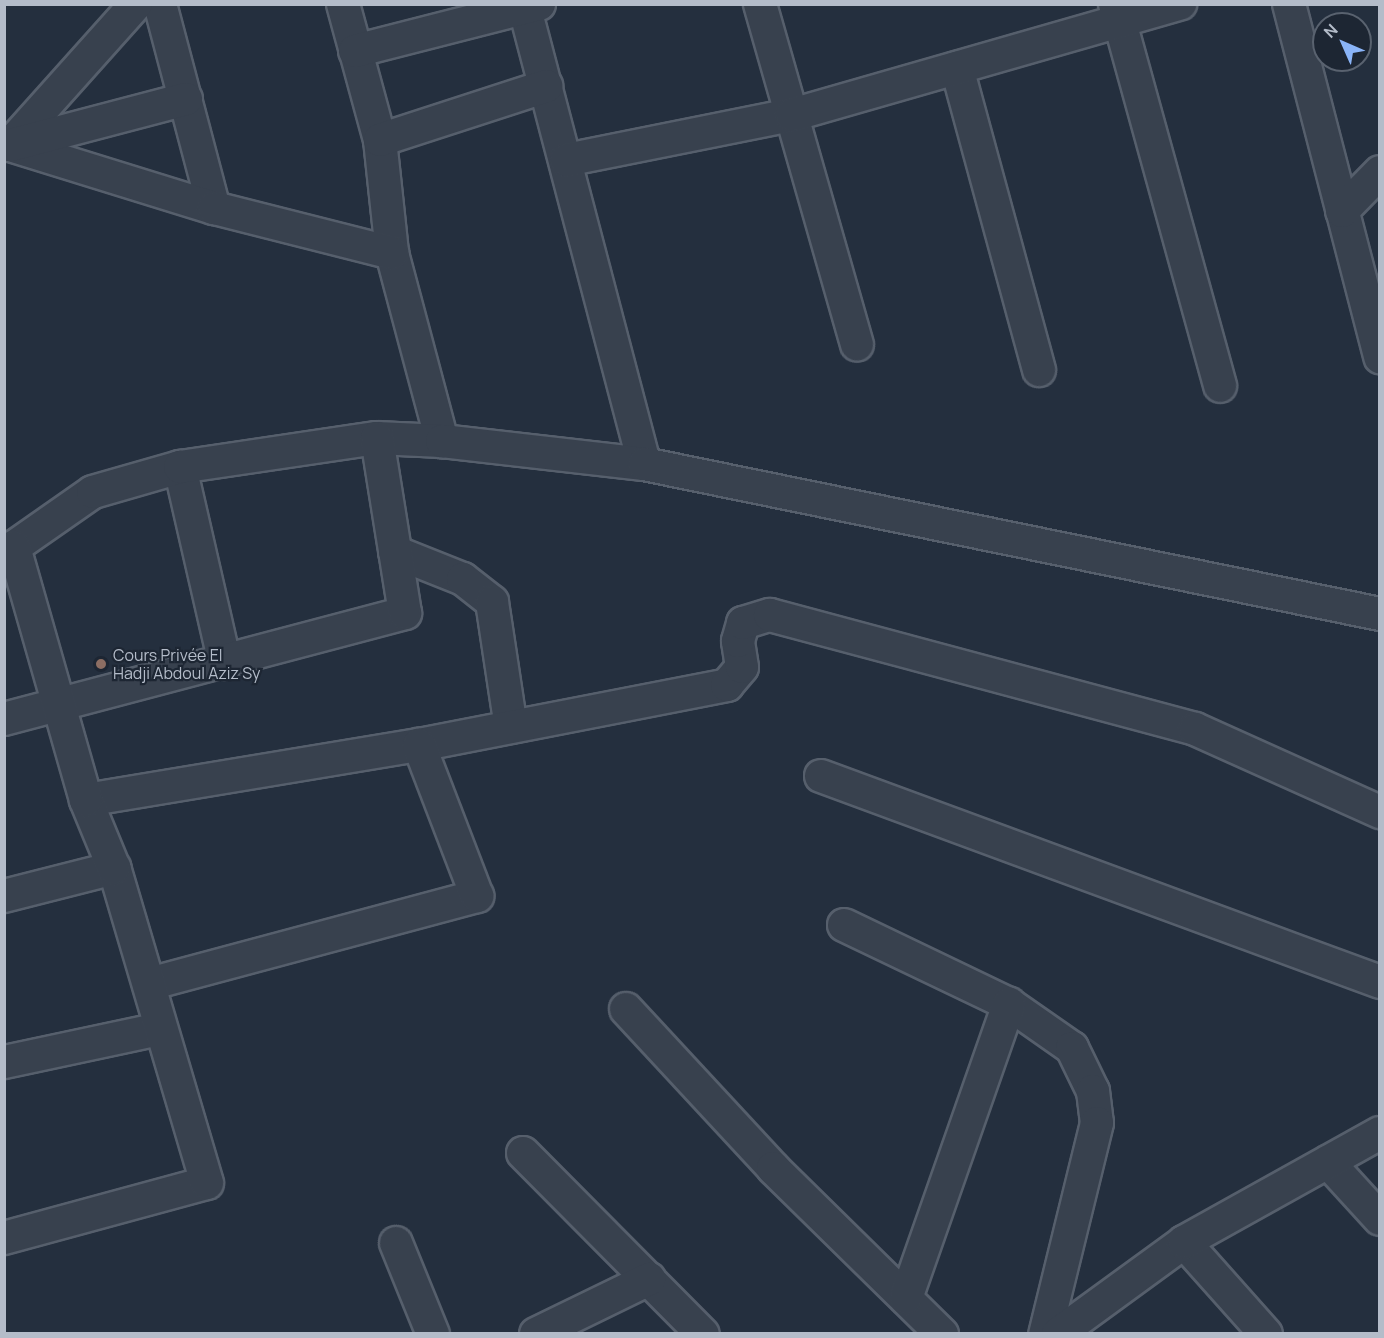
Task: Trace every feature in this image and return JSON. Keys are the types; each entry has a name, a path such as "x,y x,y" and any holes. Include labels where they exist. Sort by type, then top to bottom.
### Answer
{"street":[{"path":"7,146 136,4"},
{"path":"160,4 214,208"},
{"path":"343,4 380,140 392,253 442,441"},
{"path":"760,4 857,344"},
{"path":"566,160 792,115 957,68 1118,13 1180,4"},
{"path":"1289,4 1342,211 1377,336"},
{"path":"355,51 532,7 546,86 644,464"},
{"path":"1118,13 1220,386"},
{"path":"957,68 1039,370"},
{"path":"380,140 546,86"},
{"path":"7,146 186,99"},
{"path":"7,146 214,208 392,253"},
{"path":"1342,211 1380,172"},
{"path":"4,1238 207,1183 159,1029 149,984 114,868 86,800 59,705 9,550 93,492 180,467 377,438 442,441 644,464 1380,614"},
{"path":"4,719 225,663 405,613 377,438"},
{"path":"180,467 225,663"},
{"path":"395,552 463,579 492,602 511,727"},
{"path":"86,800 419,745 727,685 742,667 738,641 743,623 770,615 1195,729 1380,812"},
{"path":"149,984 477,896 419,745"},
{"path":"821,776 1380,982"},
{"path":"4,896 114,868"},
{"path":"844,925 1008,1004 1072,1048 1093,1091 1097,1124 1045,1334"},
{"path":"906,1298 1008,1004"},
{"path":"626,1009 773,1168 942,1334"},
{"path":"4,1062 159,1029"},
{"path":"1058,1334 1184,1242 1380,1132"},
{"path":"523,1153 703,1334"},
{"path":"1328,1162 1380,1219"},
{"path":"1184,1242 1266,1334"},
{"path":"396,1243 433,1334"},
{"path":"536,1334 649,1279"}],"place":[{"name":"Cours Privée El Hadji Abdoul Aziz Sy","path":"101,664"}]}
